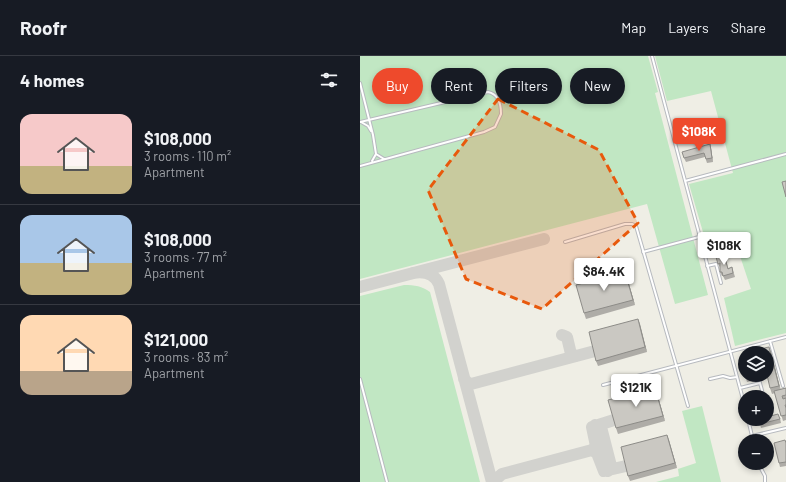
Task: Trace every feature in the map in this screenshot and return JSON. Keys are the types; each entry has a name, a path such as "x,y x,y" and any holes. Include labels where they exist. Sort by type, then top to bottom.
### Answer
{"lane":[{"path":"652,56 740,388 760,383 762,390"},
{"path":"360,83 373,135 376,154 372,162"},
{"path":"360,122 488,92 494,94 499,101 500,118 495,127 489,130 360,166"},
{"path":"360,122 368,126 373,135"},
{"path":"376,154 384,159"},
{"path":"685,181 786,154"},
{"path":"565,242 625,224 632,224 636,226 688,406"},
{"path":"643,252 699,237"},
{"path":"707,266 716,264 721,283"},
{"path":"602,385 786,336"},
{"path":"770,341 783,386"},
{"path":"710,379 724,376 730,378 737,377"},
{"path":"360,379 387,482"},
{"path":"760,434 786,428"},
{"path":"762,470 765,476 765,482"}],"highlighted area":[{"path":"498,99 599,150 638,223 542,309 466,279 428,190"}],"green space":[{"path":"360,56 648,56 658,92 655,93 708,295 675,304 647,204 360,279"},
{"path":"655,56 786,56 786,333 735,346 724,298 751,289 732,232 705,239 689,184 733,173 711,91 667,101"},
{"path":"404,285 418,286 430,292 480,482 360,482 360,296"},
{"path":"702,406 721,482 656,482 679,476 678,469 696,463 682,411"}],"building":[{"path":"710,144 712,158 706,159 704,153 684,158 682,152"},
{"path":"786,181 786,197 782,182"},
{"path":"724,255 728,269 732,267 733,273 723,276 722,272 720,272 720,263 718,264 716,257"},
{"path":"625,272 633,300 584,313 576,285"},
{"path":"638,319 645,347 596,361 589,332"},
{"path":"774,366 779,386 770,388 769,382 774,382"},
{"path":"655,388 663,416 616,428 608,400"},
{"path":"786,388 786,395 782,396 783,399 786,398 786,415 781,416 774,391"},
{"path":"778,414 780,419 774,420 774,415"},
{"path":"667,435 675,463 628,476 621,447"},
{"path":"785,440 786,462 779,463 774,443"}],"taxiway":[{"path":"360,287 544,239"},
{"path":"413,273 421,272 431,275 439,284 492,482"},
{"path":"562,335 567,337 571,354 576,356"},
{"path":"464,379 471,384 595,351"},
{"path":"614,420 592,427 596,446 592,450 597,453 604,471 626,466"},
{"path":"595,425 601,427 611,466 608,471"},
{"path":"493,482 502,474 592,450"}]}
